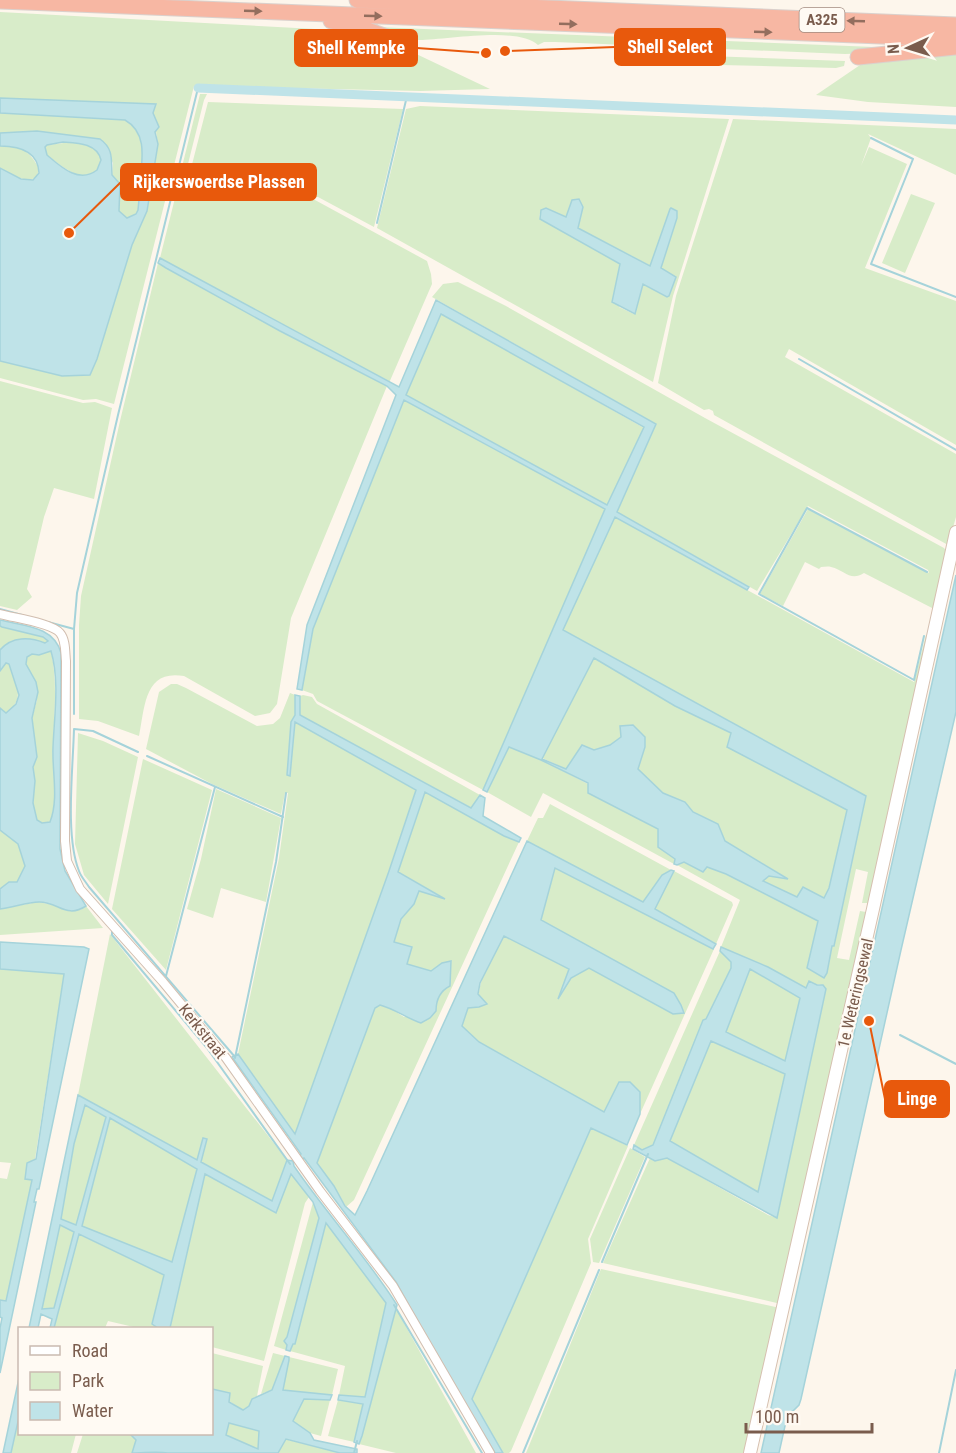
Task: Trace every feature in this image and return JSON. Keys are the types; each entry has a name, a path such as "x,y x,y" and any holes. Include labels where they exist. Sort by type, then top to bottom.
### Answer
{"highway":[{"name":"A325","path":"357,0 956,25"},
{"path":"507,0 538,8"},
{"name":"A325","path":"0,1 956,39"},
{"path":"315,14 410,45"},
{"path":"858,57 956,47"}],"street":[{"name":"1e Weteringsewal","path":"750,1453 956,532"},
{"name":"Kerkstraat","path":"0,614 53,628 61,634 64,642 66,661 65,841 67,861 80,889 163,981 226,1058 320,1191 393,1286 490,1453"}],"green space":[{"path":"0,12 353,31 410,51 490,89 420,91 194,86 114,404 96,399 83,400 0,378 0,361 62,376 97,359 132,245 147,211 158,144 153,113 155,104 0,98"},
{"path":"375,27 899,48 872,53 845,54 555,42 544,42 538,45 528,39 499,35 414,40"},
{"path":"956,50 956,107 868,102 816,95 863,63"},
{"path":"708,56 845,61 844,66 836,68 721,65"},
{"path":"200,94 207,94 183,184 178,183"},
{"path":"208,102 403,109 374,227 318,197 187,184"},
{"path":"420,106 729,119 673,296 653,382 377,228 406,109","holes":["546,208 566,218 581,216 578,228 651,266 670,209 677,211 677,218 661,268 667,297 643,284 634,314 619,307 620,264 540,219 540,215 541,211"]},
{"path":"0,113 129,122 144,149 136,214 127,218 119,211 120,184 112,175 113,163 100,139 37,131 0,133"},
{"path":"733,119 956,129 956,175 868,134 871,138 861,166 869,147 907,164 865,268 956,301 956,445 789,349 785,357 956,454 956,517 948,545 714,415 713,411 704,410 658,383 676,296"},
{"path":"72,142 92,147 100,155 100,165 94,172 88,175 74,173 47,155 45,147 47,145"},
{"path":"0,146 19,148 28,153 39,168 37,177 27,180 0,168"},
{"path":"178,186 315,200 427,261 432,284 389,383 160,258"},
{"path":"911,194 935,203 905,273 882,263"},
{"path":"158,263 280,331 387,386 291,618 277,704 270,713 255,716 184,676 171,675 161,678 149,692 139,736 98,721 79,719 79,625 81,596"},
{"path":"458,282 506,306 944,548 947,552 934,609 864,573 851,576 836,568 821,567 819,569 805,562 783,606 760,594 808,509 929,573 928,570 808,506 757,591 617,512 656,424 432,297 443,284"},
{"path":"441,313 644,428 607,505 406,395"},
{"path":"0,381 83,403 95,402 112,408 94,499 54,488 44,517 27,589 32,597 17,610 0,606"},
{"path":"404,400 605,509 483,790 317,701 313,694 302,690 313,629"},
{"path":"615,517 914,682 926,635 928,637 871,903 862,903 868,872 856,869 837,958 849,960 860,911 868,914 781,1304 603,1263 650,1158 655,1161 667,1158 777,1218 826,989 819,984 806,988 768,967 721,947 740,900 677,865 684,862 702,872 707,867 726,874 818,921 807,968 829,958 832,946 834,946 866,796 563,630"},
{"path":"0,626 43,637 48,641 2,647 0,650"},
{"path":"51,651 55,687 53,757 55,795 50,822 42,823 37,820 33,803 35,781 33,767 37,757 32,718 37,700 26,664 27,657"},
{"path":"594,658 675,706 731,733 728,747 847,810 829,889 823,899 797,897 763,881 769,876 787,878 725,841 718,824 693,812 685,802 663,793 638,769 645,747 621,737 610,745 594,750 582,745 566,769 542,758"},
{"path":"6,663 9,663 17,684 18,697 16,703 6,713 0,708 0,671"},
{"path":"171,684 186,688 257,726 273,724 280,718 290,693 295,695 295,715 291,723 290,775 295,722 416,790 295,1135 238,1054 279,858 288,793 285,793 281,814 212,784 146,749 159,692"},
{"path":"300,696 312,697 317,704 480,795 472,808 299,715"},
{"path":"78,733 103,741 138,757 108,904 84,875 75,844"},
{"path":"509,747 588,784 588,793 658,829 675,860 674,864 543,793 531,817 487,792"},
{"path":"143,759 212,790 166,970 112,909"},
{"path":"216,789 281,818 266,902 221,888 213,918 187,909 201,859"},
{"path":"425,791 504,836 519,842 354,1200 346,1207 317,1163 375,1008 380,1005 390,1008 404,1017 436,1003 443,990 450,985 442,963 431,971 406,964 412,947 394,942 401,919 414,904 419,890 444,898 398,872"},
{"path":"550,804 671,870 662,875 643,902 533,845 527,841 538,818 543,818"},
{"path":"0,830 18,844 25,866 17,882 9,882 0,889"},
{"path":"555,868 714,949 640,1114 640,1092 619,1082 604,1113 479,1042 462,1026 468,1008 479,1007 482,979 504,936 569,969 560,995 571,978 589,968 630,990 582,943 541,920"},
{"path":"674,871 732,902 733,905 716,944 655,909"},
{"path":"38,902 80,910 86,906 103,928 0,935 0,909"},
{"path":"110,934 287,1160 272,1201 201,1162 207,1139 203,1138 197,1160 78,1095"},
{"path":"720,951 731,962 731,968 706,1020 703,1021 653,1146 642,1150 634,1145"},
{"path":"0,969 64,974 35,1159 27,1163 32,1180 6,1301 0,1300 0,1178 7,1179 11,1163 0,1162"},
{"path":"750,969 800,998 785,1062 726,1032"},
{"path":"711,1041 785,1074 758,1192 670,1141"},
{"path":"84,1105 106,1117 77,1226 61,1219 74,1144"},
{"path":"110,1117 197,1169 172,1262 82,1226"},
{"path":"591,1128 628,1146 588,1239 591,1263 511,1451 503,1453 472,1400"},
{"path":"630,1148 645,1157 599,1263 593,1262 590,1239"},
{"path":"291,1173 309,1197 305,1203 264,1361 213,1347 213,1327 170,1327 205,1174 276,1213"},
{"path":"313,1202 319,1218 285,1341 286,1350 274,1346"},
{"path":"326,1222 387,1303 365,1397 339,1395 345,1366 290,1351 295,1344"},
{"path":"59,1225 74,1232 54,1308 42,1309"},
{"path":"78,1234 164,1275 152,1324 156,1327 134,1327 108,1321 105,1327 54,1327"},
{"path":"601,1269 780,1308 745,1453 526,1453"},
{"path":"395,1307 476,1453 396,1453 359,1444"},
{"path":"213,1353 263,1366 257,1396 252,1399 249,1406 242,1410 213,1390"},
{"path":"273,1353 285,1356 272,1390 261,1394"},
{"path":"289,1357 338,1369 332,1395 283,1390"},
{"path":"304,1399 330,1400 321,1436 310,1433 293,1421"},
{"path":"338,1400 363,1404 354,1442 328,1436"},
{"path":"18,1422 18,1435 76,1435 71,1453 11,1453"},
{"path":"229,1423 259,1431 258,1449 226,1435"},
{"path":"83,1435 131,1435 136,1440 133,1453 77,1453"},
{"path":"285,1439 340,1453 278,1453"}],"water":[{"path":"0,98 156,104 153,113 159,127 155,132 158,144 147,211 132,245 90,375 62,376 0,361 0,168 21,179 33,180 39,173 35,160 26,151 0,146 0,133 37,131 100,139 110,151 112,175 120,184 119,211 127,218 136,214 138,210 142,156 140,139 132,125 125,120 0,113","holes":["63,142 86,145 95,150 101,160 97,170 90,174 77,175 64,169 47,155 45,147 47,145"]},
{"path":"579,199 583,207 578,228 650,266 670,209 677,211 677,218 661,268 676,277 669,296 643,284 635,314 612,302 620,264 540,219 541,210 546,208 566,217 572,200"},
{"path":"160,258 399,387 436,300 656,424 617,512 749,587 747,590 615,517 563,630 866,796 834,946 832,946 824,978 807,968 818,921 726,874 707,867 703,872 684,862 674,864 675,859 658,847 658,829 588,793 588,783 509,747 487,792 483,790 605,509 404,400 313,629 302,690 297,689 307,625 396,395 387,386 280,331 158,263","holes":["441,314 644,427 607,505 406,395","594,658 675,706 731,733 727,747 847,810 829,888 824,898 803,887 797,897 763,881 769,876 788,879 725,841 718,824 693,812 685,802 663,793 638,769 645,747 645,737 633,725 620,726 621,737 610,745 594,750 582,745 566,769 542,759"]},
{"path":"956,575 956,712 801,1399 799,1405 787,1417 779,1453 761,1453"},
{"path":"0,620 45,632 52,637 61,653 60,849 65,871 86,906 79,910 68,910 39,902 0,909 0,889 9,882 17,882 25,866 18,844 0,830 0,708 6,713 16,704 19,695 9,664 6,663 0,671 0,650 10,642 21,639 45,643 48,641 43,637 0,626","holes":["51,651 56,687 53,748 54,804 50,822 42,823 37,820 33,803 35,781 33,767 37,757 32,718 38,692 36,682 26,664 27,657 32,654 39,655"]},
{"path":"295,695 300,696 300,715 471,808 480,795 485,798 483,816 521,838 519,842 504,836 425,792 398,872 445,899 419,891 414,904 401,919 394,942 412,947 407,964 431,971 442,963 451,961 450,986 439,996 436,1011 421,1023 380,1005 375,1008 317,1163 345,1206 355,1215 527,841 643,902 662,875 671,870 674,871 655,909 716,944 713,949 555,868 541,920 674,993 684,1013 673,1014 589,968 571,978 558,999 569,969 504,936 480,983 478,994 487,1004 468,1008 462,1026 479,1042 604,1112 619,1082 630,1082 640,1092 640,1114 627,1145 591,1128 472,1399 503,1453 495,1453 396,1282 304,1158 302,1159 301,1154 232,1057 238,1054 295,1134 416,790 295,722 290,776 287,775 291,722 295,715"},
{"path":"0,942 89,949 39,1189 37,1189 34,1202 36,1202 0,1373 2,1318 0,1317 0,1300 6,1301 32,1180 25,1179 27,1163 36,1159 64,974 0,969"},
{"path":"721,947 768,967 806,988 809,981 823,985 826,989 777,1218 667,1158 655,1161 633,1149 634,1145 642,1150 653,1145 703,1020 706,1019 731,968 731,962 720,951","holes":["750,969 800,998 785,1061 726,1032","711,1041 785,1074 758,1192 670,1141"]},
{"path":"78,1095 197,1160 203,1138 207,1139 201,1162 272,1201 287,1160 293,1161 306,1183 397,1305 359,1444 354,1442 363,1404 338,1400 339,1395 365,1397 386,1303 326,1223 295,1344 290,1351 286,1350 287,1345 284,1341 319,1218 313,1202 291,1174 276,1213 205,1174 170,1327 156,1327 152,1324 164,1275 79,1234 54,1327 50,1327 52,1319 41,1314 38,1327 29,1327","holes":["85,1105 106,1117 76,1225 61,1219 74,1144","110,1118 197,1169 172,1262 82,1226","60,1225 74,1232 54,1308 42,1309"]},
{"path":"285,1356 289,1357 283,1390 332,1395 330,1400 304,1399 293,1421 310,1433 314,1440 357,1449 357,1453 340,1453 286,1439 278,1453 132,1453 136,1440 131,1435 213,1435 213,1389 230,1393 229,1402 243,1410 249,1406 252,1399 272,1390","holes":["229,1423 259,1431 258,1449 226,1435"]},
{"path":"18,1383 18,1422 11,1453 3,1453"}],"waterway":[{"path":"74,714 74,629 77,593 198,88"},
{"path":"198,88 956,120"},
{"path":"377,223 407,96"},
{"path":"871,138 913,159 871,264 956,297"},
{"path":"799,359 956,450"},
{"path":"924,636 914,680 759,594 807,508 927,572"},
{"path":"0,609 22,615"},
{"path":"48,622 74,629"},
{"path":"138,752 93,731 74,729 71,821 72,840 79,871 89,887 235,1057"},
{"path":"147,756 283,817"},
{"path":"166,976 215,787"},
{"path":"235,1058 276,862 286,793"},
{"path":"112,931 112,935 207,1048 290,1164"},
{"path":"900,1035 956,1064"},
{"path":"602,1262 648,1154"},
{"path":"523,1453 599,1270"},
{"path":"394,1305 482,1453"},
{"path":"939,1453 956,1370"},
{"path":"354,1453 357,1441"}],"place":[{"name":"Shell Select","path":"505,51"},
{"name":"Shell Kempke","path":"486,53"},
{"name":"Rijkerswoerdse Plassen","path":"69,233"},
{"name":"Linge","path":"869,1021"}]}
